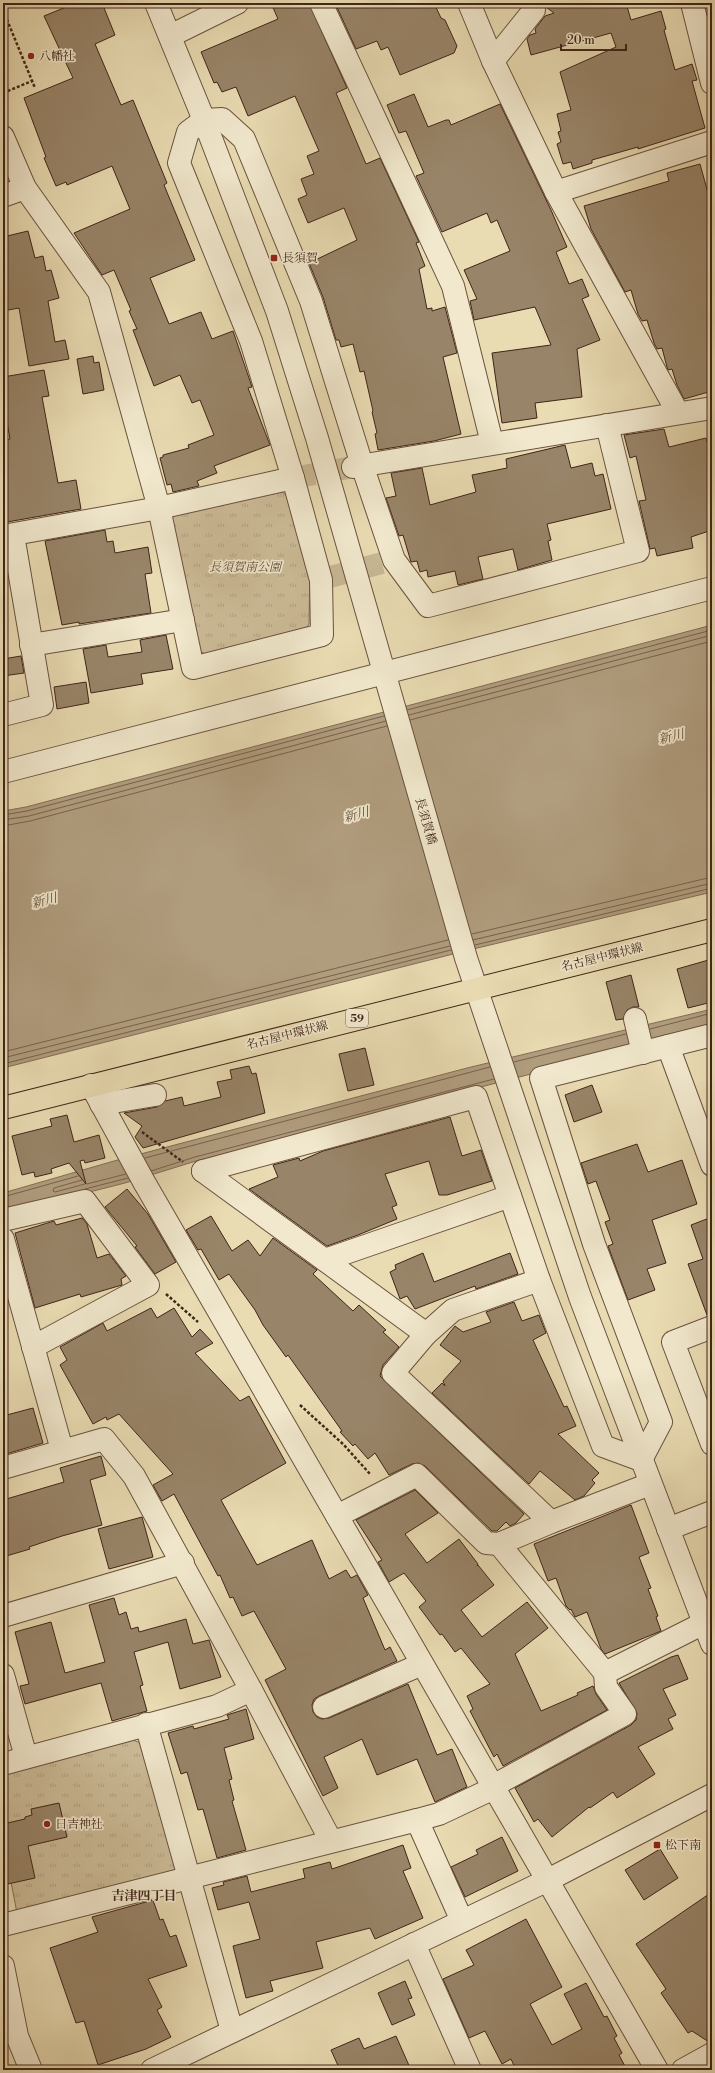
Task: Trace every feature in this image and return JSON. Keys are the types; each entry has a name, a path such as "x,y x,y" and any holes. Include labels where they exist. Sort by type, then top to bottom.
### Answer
{"main road":[{"name":"名古屋中環状線","path":"3,1108 476,988 712,930"}],"street":[{"name":"長須賀橋","path":"156,3 204,120 277,311 317,438 466,958 580,1297 712,1644"},
{"path":"170,36 237,3"},
{"path":"321,3 453,286 492,443"},
{"path":"469,3 493,61 556,192 678,413"},
{"path":"692,3 712,83"},
{"path":"493,61 534,10"},
{"path":"3,137 25,188 99,292 159,508 193,668 322,635 326,578 293,478 251,340 179,163 188,132 204,120 222,119 244,139 311,301 358,466 388,561 428,606 638,551 607,425"},
{"path":"556,192 712,142"},
{"path":"3,196 25,188"},
{"path":"358,466 678,413 712,409"},
{"path":"3,715 42,705 8,535 159,508 293,478"},
{"path":"3,772 386,678 712,588"},
{"path":"31,645 183,620"},
{"path":"636,1022 643,1050"},
{"path":"426,1334 204,1171 476,1097 539,1280 603,1446 641,1460 661,1422 594,1244 541,1078 643,1050 668,1046 712,1035"},
{"path":"668,1046 712,1165"},
{"path":"91,1085 144,1182 548,1880 648,2067"},
{"path":"101,1104 155,1095"},
{"path":"325,1260 510,1196"},
{"path":"3,1220 85,1201 148,1285 33,1347"},
{"path":"3,1239 62,1450"},
{"path":"539,1280 453,1310 426,1334 393,1373 551,1522"},
{"path":"712,1327 673,1342 712,1444"},
{"path":"3,1468 104,1439 134,1476 183,1563 331,1841"},
{"path":"337,1516 417,1475 486,1542 499,1544 551,1522 650,1484"},
{"path":"668,1529 712,1512"},
{"path":"3,1925 439,1814 494,1787 625,1714 606,1687 604,1673 499,1544"},
{"path":"3,1616 183,1563"},
{"path":"604,1673 704,1623"},
{"path":"324,1707 422,1664"},
{"path":"3,1675 26,1757"},
{"path":"3,1764 217,1706 251,1690"},
{"path":"146,1724 232,2032"},
{"path":"152,2070 548,1880 712,1795"},
{"path":"417,1820 462,1921"},
{"path":"414,1944 470,2070"},
{"path":"3,1966 17,2036 31,2070"},
{"path":"683,2070 712,2054"}],"path":[{"path":"3,10 35,88"},
{"path":"3,94 32,81"},
{"path":"161,1145 186,1164"},
{"path":"148,1285 157,1285 204,1328"},
{"path":"296,1402 343,1444 384,1491"}],"green space":[{"name":"長須賀南公園","path":"282,492 292,500 310,560 309,624 303,632 206,655 199,650 168,523 172,515"},
{"path":"131,1739 140,1743 176,1867 171,1874 17,1913 3,1841 3,1773"}],"water":[{"name":"新川","path":"712,625 712,892 469,950 3,1068 3,811 26,807"},
{"path":"712,1009 712,1027 196,1161 125,1183 3,1214 3,1193 114,1161 467,1068"}],"building":[{"path":"76,3 102,3 115,35 95,44 121,105 133,100 167,183 164,185 195,260 150,278 169,324 201,312 212,339 233,331 252,387 248,388 270,445 214,466 217,473 197,481 199,486 173,492 171,484 167,485 160,458 163,457 163,455 189,448 188,445 214,435 200,400 192,403 180,375 154,386 133,330 137,329 129,311 131,310 114,270 102,275 74,233 130,209 112,166 67,185 66,182 56,186 44,158 46,157 24,98 73,78 44,16"},
{"path":"271,3 309,3 347,88 336,93 366,164 380,158 419,242 416,243 425,266 419,269 427,309 432,308 432,311 445,307 457,353 443,357 461,434 434,441 378,450 375,434 377,433 364,371 360,372 353,344 341,347 339,340 336,340 323,297 309,263 357,240 344,208 308,223 298,199 307,195 301,179 314,174 307,156 319,151 295,96 248,116 236,87 222,92 217,82 214,83 201,52 278,19"},
{"path":"335,3 434,3 441,18 445,20 457,46 454,53 400,75 388,47 381,50 377,41 356,49"},
{"path":"544,3 626,3 631,20 661,11 666,29 664,30 675,70 692,64 697,80 692,81 705,128 638,149 638,147 592,160 592,163 573,169 571,162 563,164 557,144 561,142 558,132 561,131 557,114 571,110 560,72 616,47 611,33 531,55 527,39 530,35 536,33 535,29 545,16 554,13 546,7"},
{"path":"414,94 428,127 446,120 449,120 451,125 500,104 551,210 567,247 556,252 569,284 582,279 589,296 582,299 600,340 577,349 582,397 535,403 537,418 502,423 492,353 551,345 535,307 474,320 470,301 477,299 464,270 510,251 497,220 491,223 487,213 442,232 416,176 424,173 406,131 399,133 387,105"},
{"path":"700,164 708,193 712,192 712,210 707,211 712,229 712,391 684,399 677,385 672,369 668,370 662,348 657,349 654,343 647,320 642,321 638,314 631,290 625,292 591,229 584,206 669,181 667,173"},
{"path":"28,231 35,258 43,256 46,271 51,270 59,298 48,301 55,342 65,340 69,359 29,366 19,308 3,311 3,237"},
{"path":"93,356 94,363 99,362 104,390 83,394 77,359"},
{"path":"44,370 49,396 42,397 58,483 76,480 81,509 7,522 3,500 3,441 10,439 3,399 3,377"},
{"path":"664,429 669,447 706,438 712,459 712,530 691,537 693,548 657,556 655,548 650,549 639,501 646,500 636,456 630,458 624,435"},
{"path":"565,445 571,468 592,463 595,476 603,474 611,509 547,524 551,540 548,541 552,560 518,570 513,549 478,557 483,579 458,585 455,571 428,577 427,570 420,572 417,561 411,562 403,535 399,536 386,498 396,496 391,473 422,468 430,505 476,492 472,475 507,468 506,459"},
{"path":"105,530 107,542 113,541 115,553 148,547 152,573 145,574 151,613 79,624 79,622 62,625 45,541"},
{"path":"166,635 173,669 141,674 143,684 91,693 83,649 106,645 108,657 142,652 140,640"},
{"path":"21,656 24,673 3,676 3,659"},
{"path":"86,682 89,703 57,709 54,687"},
{"path":"712,959 712,1002 688,1008 677,969"},
{"path":"631,975 639,1007 633,1007 627,1010 623,1019 616,1020 606,982"},
{"path":"365,1048 374,1085 348,1091 339,1054"},
{"path":"249,1066 252,1074 256,1073 265,1113 143,1148 135,1137 142,1126 124,1113 157,1107 165,1101 182,1097 184,1106 221,1097 217,1082 232,1079 230,1070"},
{"path":"592,1085 602,1112 574,1122 565,1095"},
{"path":"67,1115 74,1142 99,1135 105,1158 85,1163 84,1160 80,1161 86,1184 69,1163 51,1169 52,1173 35,1177 34,1172 22,1175 12,1136 52,1126 50,1119"},
{"path":"450,1117 462,1156 481,1150 492,1181 447,1195 439,1195 429,1161 385,1174 397,1205 392,1207 397,1219 358,1235 327,1246 249,1189 278,1177 273,1165 299,1158 300,1161 323,1151"},
{"path":"637,1144 648,1172 682,1160 697,1204 652,1220 666,1263 647,1269 655,1290 628,1300 608,1246 613,1244 605,1222 610,1220 596,1181 588,1184 581,1163"},
{"path":"127,1189 148,1214 176,1262 155,1274 135,1247 137,1246 105,1207"},
{"path":"211,1216 232,1251 248,1240 260,1256 273,1238 317,1270 313,1274 353,1311 359,1305 386,1330 383,1332 399,1347 383,1365 380,1376 524,1514 516,1523 510,1526 506,1522 497,1531 492,1531 425,1466 418,1463 412,1464 389,1475 375,1453 368,1459 355,1444 353,1446 340,1432 342,1431 288,1355 286,1357 229,1274 219,1280 201,1249 198,1250 186,1230"},
{"path":"712,1217 712,1315 707,1315 688,1264 703,1259 691,1225"},
{"path":"82,1218 87,1224 97,1258 109,1254 126,1276 121,1279 122,1285 81,1297 80,1294 35,1308 15,1233 54,1221 56,1225"},
{"path":"423,1253 434,1282 510,1253 518,1274 476,1289 475,1286 415,1309 407,1296 400,1299 390,1272 396,1269 395,1265"},
{"path":"514,1302 522,1321 539,1315 546,1333 533,1340 564,1407 567,1406 576,1426 558,1434 599,1473 592,1480 595,1483 584,1496 575,1500 540,1471 529,1484 432,1393 442,1383 445,1386 443,1381 461,1361 440,1345 455,1326 463,1332 491,1322 486,1312"},
{"path":"151,1308 157,1318 174,1308 192,1337 200,1329 213,1343 195,1353 240,1401 249,1396 286,1463 221,1500 257,1565 312,1540 329,1579 346,1570 351,1578 357,1575 368,1595 363,1598 385,1650 390,1647 397,1661 314,1699 312,1705 313,1712 317,1717 322,1719 329,1718 408,1684 437,1755 452,1749 467,1787 435,1802 417,1759 377,1775 362,1739 324,1757 338,1788 323,1796 265,1680 286,1669 254,1611 242,1616 233,1597 230,1598 220,1575 218,1576 174,1494 162,1501 153,1485 173,1474 119,1414 107,1420 106,1417 93,1424 60,1365 67,1360 60,1347 103,1323 107,1331"},
{"path":"33,1408 43,1443 6,1454 3,1444 3,1416"},
{"path":"101,1456 106,1475 90,1480 102,1525 62,1536 29,1547 30,1549 3,1557 3,1500 64,1482 60,1468"},
{"path":"415,1490 438,1513 405,1534 427,1563 459,1539 478,1564 477,1566 478,1565 494,1585 461,1610 482,1637 527,1602 548,1628 515,1654 541,1711 578,1695 577,1693 593,1686 596,1694 607,1710 503,1766 497,1754 494,1757 470,1711 473,1709 467,1696 490,1684 461,1648 455,1652 442,1634 440,1635 419,1607 426,1601 404,1573 389,1582 378,1562 382,1560 356,1520"},
{"path":"631,1505 649,1553 639,1557 651,1588 648,1589 658,1616 656,1617 661,1631 605,1654 601,1649 587,1612 575,1617 571,1609 570,1610 566,1606 556,1578 548,1581 534,1544"},
{"path":"142,1517 153,1557 109,1569 98,1529"},
{"path":"114,1598 119,1615 126,1612 131,1629 138,1627 139,1632 186,1619 193,1644 209,1640 221,1677 180,1689 168,1642 134,1652 143,1685 140,1686 147,1711 112,1721 101,1683 25,1704 20,1686 29,1684 15,1632 51,1622 65,1673 105,1662 89,1605"},
{"path":"678,1655 688,1679 663,1689 676,1715 668,1719 673,1729 638,1747 655,1774 617,1798 613,1792 590,1808 589,1807 552,1837 538,1819 534,1822 515,1788 631,1725 636,1720 637,1713 619,1683"},
{"path":"246,1709 254,1739 224,1748 232,1779 229,1780 234,1800 232,1801 246,1850 217,1858 203,1809 198,1810 187,1772 181,1774 168,1733 193,1726 194,1729 229,1719 227,1715"},
{"path":"59,1803 67,1837 28,1846 35,1878 3,1885 3,1824 25,1819 25,1817 32,1815 31,1809"},
{"path":"502,1837 518,1871 465,1897 451,1867 478,1854 476,1850"},
{"path":"403,1845 411,1868 403,1871 423,1918 375,1939 370,1928 316,1942 323,1968 270,1981 273,1991 246,1998 233,1946 260,1939 249,1902 218,1910 212,1888 224,1885 223,1882 247,1876 251,1892 305,1878 303,1869 330,1862 332,1869"},
{"path":"660,1849 678,1878 644,1900 625,1870"},
{"path":"712,1892 712,2042 709,2042 692,2031 688,2033 661,1993 666,1989 636,1944"},
{"path":"153,1900 160,1920 163,1919 170,1937 176,1935 187,1966 148,1979 162,2007 157,2010 171,2037 146,2049 98,2065 84,2021 76,2023 50,1948 98,1932 92,1917"},
{"path":"526,1919 562,1987 530,2004 552,2045 582,2029 564,1994 586,1983 604,2017 607,2016 617,2036 614,2038 622,2053 619,2055 627,2070 516,2070 511,2059 502,2064 485,2031 469,2038 443,1979 474,1965 466,1950"},
{"path":"405,1981 412,1998 408,1999 415,2015 392,2025 378,1993"},
{"path":"396,2036 411,2070 340,2070 331,2050 359,2038 364,2049"}],"tunnel":[{"path":"293,478 353,467"},
{"path":"330,577 382,563"}],"place":[{"name":"八幡社","path":"31,56"},
{"name":"長須賀","path":"274,258"},
{"name":"日吉神社","path":"47,1824"},
{"name":"松下南","path":"657,1845"}],"district":[{"name":"吉津四丁目","path":"144,1895"}]}
